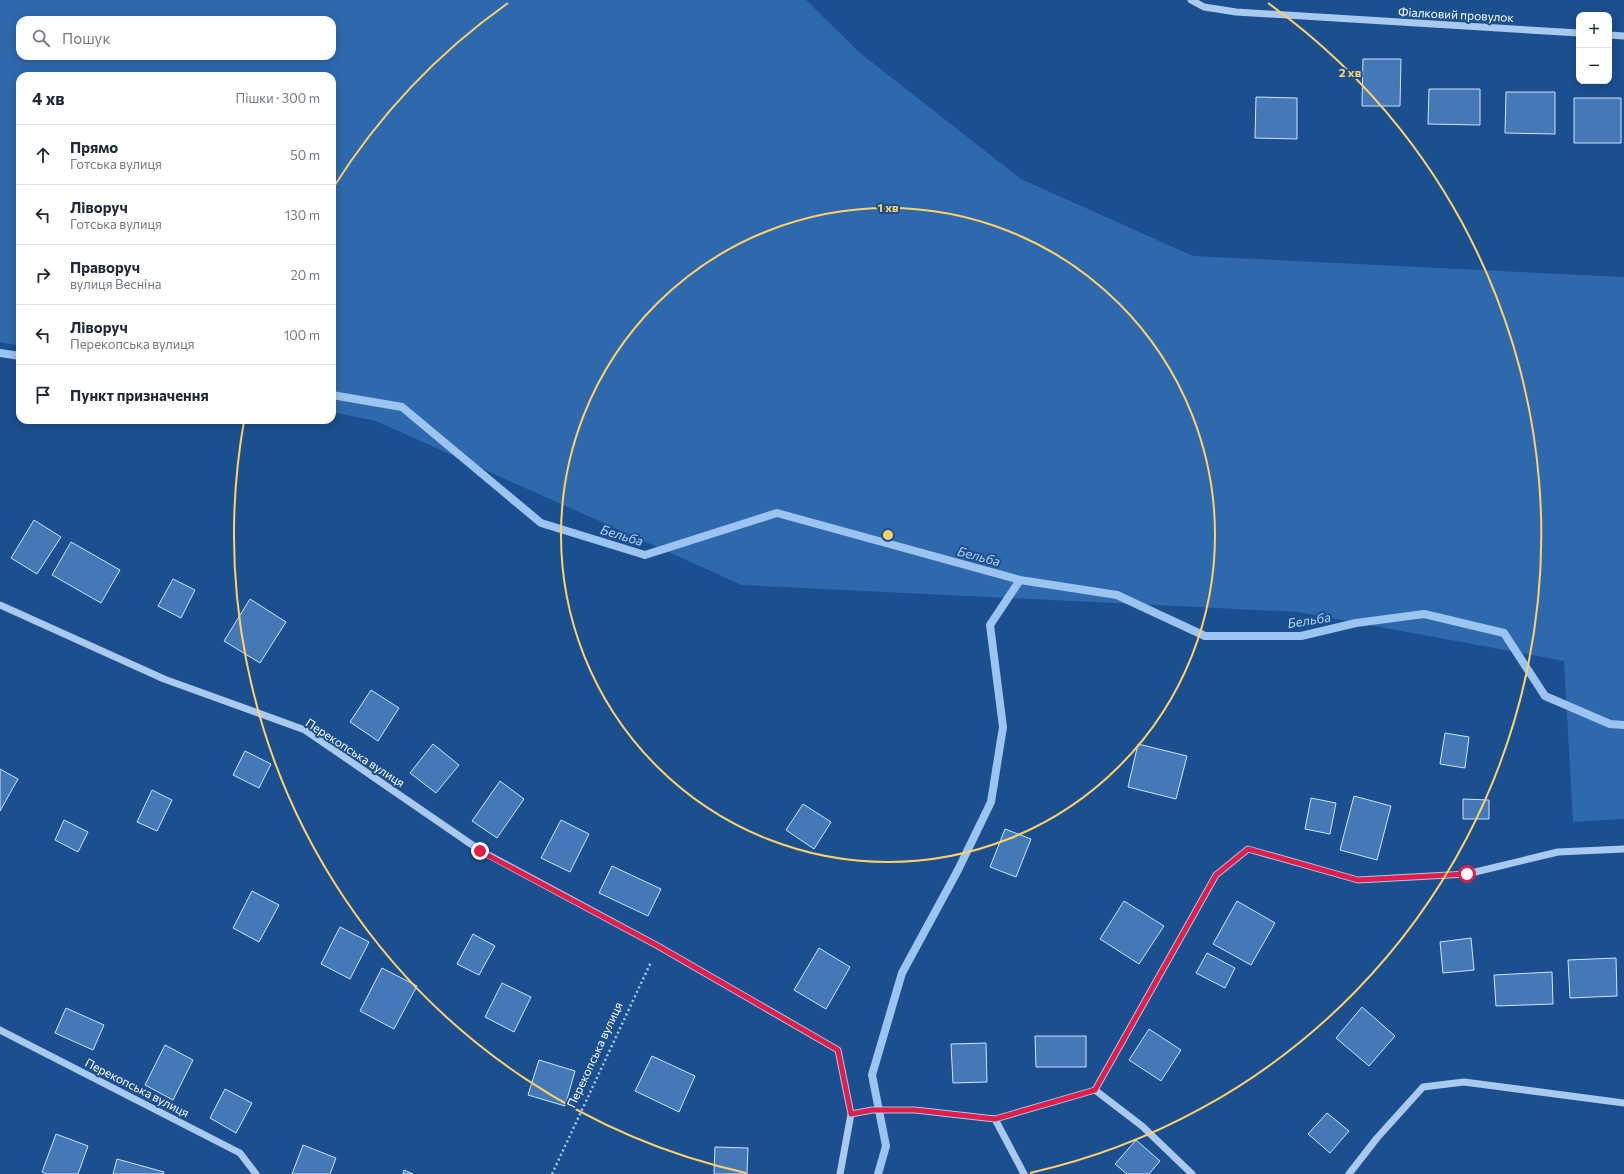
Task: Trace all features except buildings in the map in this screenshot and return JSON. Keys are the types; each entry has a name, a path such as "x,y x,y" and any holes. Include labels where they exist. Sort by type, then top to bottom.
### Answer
{"street":[{"name":"Фіалковий провулок","path":"1191,0 1204,7 1236,12 1576,33"},
{"path":"1612,35 1624,36"},
{"name":"Перекопська вулиця","path":"0,605 164,680 305,730 480,851 658,946 838,1050 851,1114"},
{"path":"840,1174 851,1114 872,1110 915,1110 995,1119 1095,1090 1216,875 1248,849 1358,880 1467,874 1558,852 1624,850"},
{"name":"Перекопська вулиця","path":"0,1030 240,1153 256,1174"},
{"path":"1349,1174 1377,1138 1422,1086 1464,1082 1624,1103"},
{"path":"1095,1090 1142,1126 1192,1174"},
{"path":"995,1119 1024,1174"}],"path":[{"name":"Перекопська вулиця","path":"552,1174 658,946"}],"shaded area":[{"path":"0,0 806,0 860,53 1021,179 1193,256 1624,277 1624,819 1573,822 1564,661 1299,612 742,585 376,421 336,413 336,72 16,72 16,345 0,342"}],"waterway":[{"name":"Бельба","path":"0,353 16,355"},
{"name":"Бельба","path":"336,396 402,407 541,523 645,555 777,513 1020,580 1117,595 1205,636 1301,636 1356,623 1424,614 1504,633 1545,696 1610,724 1624,725"},
{"path":"878,1174 886,1146 872,1075 902,973 958,870 991,802 1003,727 990,625 1020,580"}],"route":[{"path":"480,851 658,946 838,1050 851,1114 872,1110 915,1110 995,1119 1095,1090 1216,875 1248,849 1358,880 1467,874"}]}
